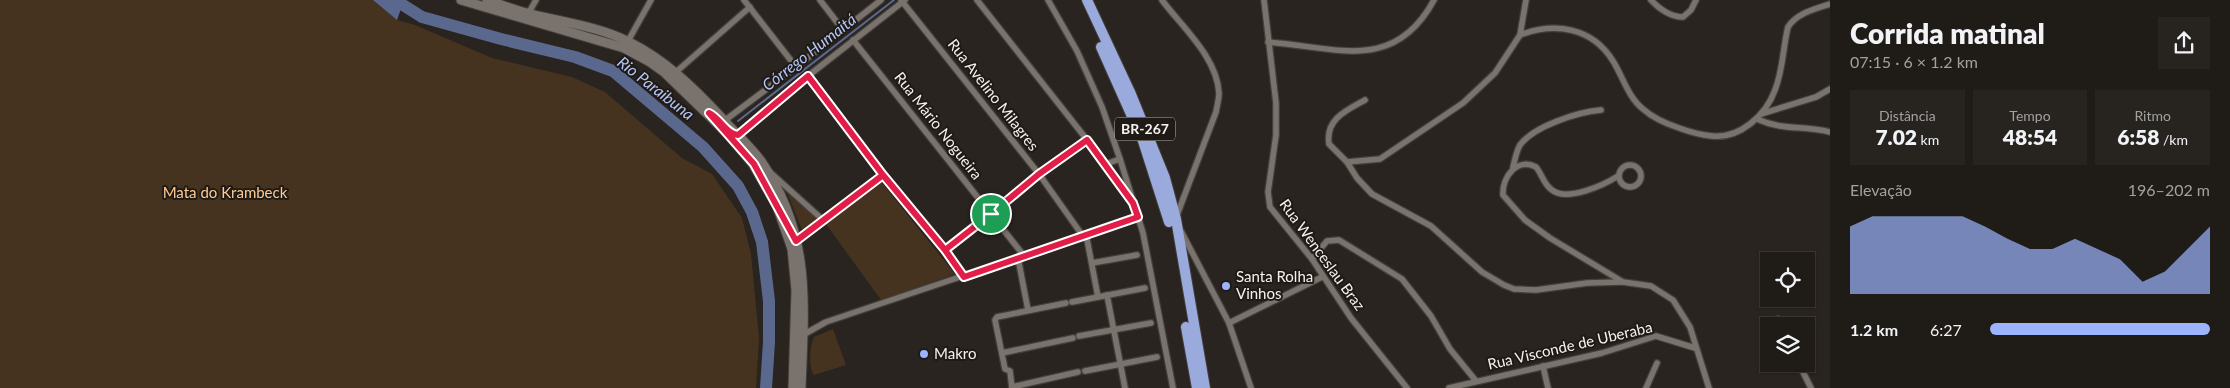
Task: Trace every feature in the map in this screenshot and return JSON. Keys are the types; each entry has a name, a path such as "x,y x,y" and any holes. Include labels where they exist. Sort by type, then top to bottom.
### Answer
{"highway":[{"name":"BR-267","path":"1081,0 1143,141 1160,188 1170,222 1197,388"},
{"name":"BR-267","path":"1087,0 1152,145 1164,178 1176,219 1182,265 1205,388"}],"main road":[{"path":"461,0 526,17 624,48 650,62 664,72 709,113 754,164 778,206 795,266 801,388"},
{"path":"488,0 526,17 582,26 628,41 676,72 738,135 763,165 784,202 797,241 802,269 793,388"},
{"path":"580,34 601,36 624,43 628,41"},
{"path":"709,113 717,118 732,134 738,135"},
{"path":"783,220 787,222 794,240 797,241"}],"street":[{"path":"526,17 536,0"},
{"path":"628,41 651,0"},
{"path":"744,0 796,67"},
{"path":"820,0 843,30"},
{"path":"724,121 881,0"},
{"path":"738,135 902,0"},
{"name":"Rua Avelino Milagres","path":"902,0 1083,233"},
{"path":"977,0 1106,164 1133,203"},
{"path":"1048,0 1078,51 1102,106 1120,159 1138,217 1173,388"},
{"path":"1162,0 1203,52 1214,76 1219,96 1216,112 1176,219 1228,323 1251,388"},
{"name":"Rua Wenceslau Braz","path":"1264,0 1275,88 1276,135 1268,199 1274,213 1312,259 1322,277 1351,318 1407,388"},
{"path":"1268,42 1340,51 1372,51 1396,41 1410,31 1420,22 1434,0"},
{"path":"1346,162 1380,159 1463,103 1496,73 1520,35 1526,0"},
{"path":"1651,0 1658,8 1677,17 1683,17 1692,10 1696,0"},
{"path":"1759,116 1776,90 1784,46 1792,21 1796,17 1830,4"},
{"path":"676,72 750,7"},
{"path":"1520,35 1541,29 1571,28 1606,51 1635,100 1643,109 1662,121 1714,137 1742,129 1759,116 1816,97 1830,89"},
{"name":"Rua Mário Nogueira","path":"853,40 991,214 1020,255"},
{"path":"808,76 883,175 945,250 964,277"},
{"path":"1365,100 1333,121 1329,128 1329,144 1372,194 1431,226 1482,272 1514,289 1536,290 1587,283 1623,282 1651,286 1673,300 1690,327 1709,388"},
{"path":"1601,110 1580,113 1546,127 1528,137 1517,152 1503,190 1506,200 1525,220 1550,238 1623,282"},
{"path":"1759,116 1778,127 1818,129 1830,132"},
{"path":"945,250 1039,174 1087,140"},
{"path":"1106,164 1120,159"},
{"path":"763,165 822,220"},
{"path":"1513,167 1533,166 1540,172 1548,187 1559,194 1588,190 1618,176"},
{"path":"797,241 883,175"},
{"path":"798,337 826,322 964,277 1083,233 1138,217"},
{"path":"1083,233 1092,263 1098,297"},
{"path":"1312,259 1327,241 1339,240 1402,279 1431,316 1450,349 1476,381"},
{"path":"1020,255 1028,310"},
{"path":"1092,263 1137,255"},
{"path":"1182,265 1188,262 1196,262"},
{"path":"1228,323 1322,277"},
{"path":"1145,288 1028,310 996,317 995,320 1005,369 1010,371 1012,387 1157,357"},
{"path":"1107,295 1124,388"},
{"path":"1002,353 1151,323"},
{"name":"Rua Visconde de Uberaba","path":"1450,388 1602,353 1656,336 1695,348"},
{"path":"1646,388 1657,364"},
{"path":"1543,366 1548,388"},
{"path":"1803,372 1811,388"}],"green space":[{"name":"Mata do Krambeck","path":"0,0 373,0 397,20 415,25 492,58 572,77 605,92 682,158 712,174 742,218 751,254 759,338 756,388 0,388"},
{"path":"881,182 955,274 881,300 826,224"},
{"path":"787,192 820,220 802,230"},
{"path":"833,329 846,365 814,375 810,356 814,337"}],"water":[{"path":"373,0 404,0 397,20"}],"waterway":[{"name":"Rio Paraibuna","path":"395,0 422,17 575,57 613,71 703,147 738,186 752,212 762,242 769,301 766,388"},
{"name":"Córrego Humaitá","path":"738,121 894,0"}],"place":[{"name":"Santa Rolha Vinhos","path":"1226,286"},
{"name":"Makro","path":"924,354"}],"route":[{"path":"991,214 945,250 883,175 796,241 754,164 709,113 717,118 732,134 738,135 808,76 883,175 914,212 945,250 964,277 1138,217 1133,203 1087,140 1039,174 991,214"}]}
